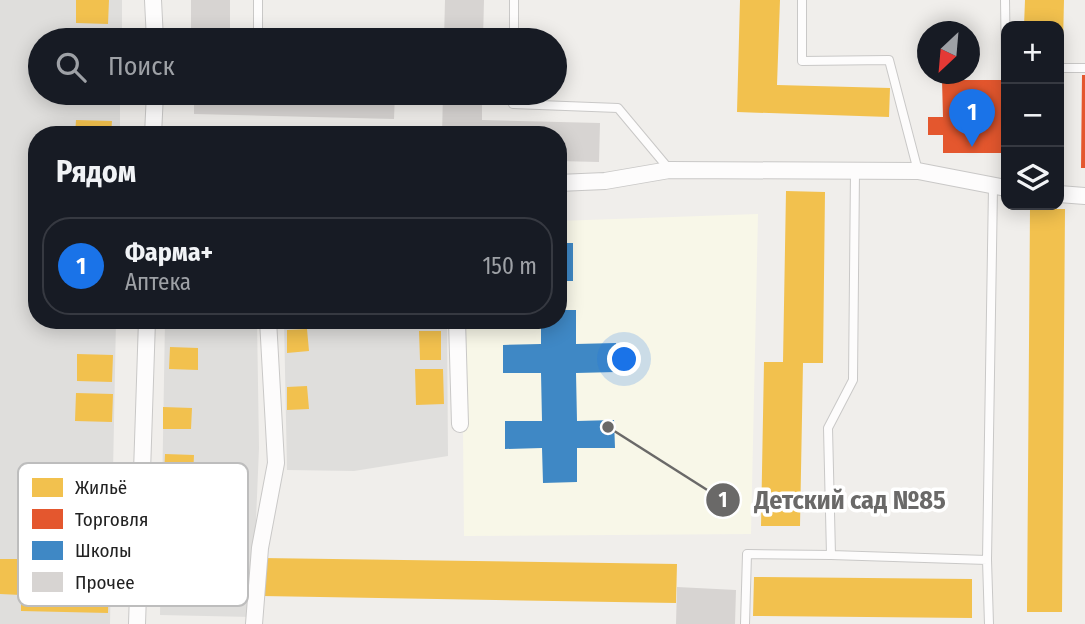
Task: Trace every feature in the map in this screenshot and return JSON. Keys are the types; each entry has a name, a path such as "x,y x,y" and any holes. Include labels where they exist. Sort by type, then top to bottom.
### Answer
{"street":[{"path":"153,0 154,28"},
{"path":"153,126 154,105"},
{"path":"567,183 605,181 669,170 918,171 999,187"},
{"path":"1064,194 1085,196"},
{"path":"142,463 147,329"},
{"path":"254,624 260,548 276,463 269,329"},
{"path":"457,329 460,424"},
{"path":"137,624 138,606"}],"lane":[{"path":"258,0 258,28"},
{"path":"514,0 514,28"},
{"path":"802,0 802,61 888,60 918,171"},
{"path":"1005,0 1005,21"},
{"path":"1064,68 1085,68"},
{"path":"548,105 618,107 669,170"},
{"path":"831,555 828,428 853,380 855,171"},
{"path":"989,624 987,560 999,187"},
{"path":"745,624 747,554 987,560"},
{"path":"254,624 267,624"}],"shaded area":[{"path":"0,0 122,0 122,28 28,28 28,105 120,105 120,126 28,126 28,329 116,329 113,463 18,463 18,606 110,606 110,624 0,624"},
{"path":"758,214 751,534 464,536 462,329 567,329 567,221"},
{"path":"165,329 257,329 259,448 252,617 160,615 160,606 248,606 248,463 163,463"},
{"path":"284,329 447,329 448,456 354,471 287,470"}],"building: Жильё":[{"path":"76,0 109,0 108,24 76,23"},
{"path":"740,0 780,0 777,85 890,88 889,117 737,112"},
{"path":"1025,0 1064,0 1064,21 1024,21"},
{"path":"76,120 112,121 112,126 76,126"},
{"path":"786,191 825,192 823,363 803,363 800,526 761,526 764,362 783,362"},
{"path":"1065,209 1062,612 1027,612 1030,210"},
{"path":"307,329 309,351 287,353 287,330"},
{"path":"419,331 441,331 441,360 420,360"},
{"path":"170,347 198,348 198,370 169,369"},
{"path":"77,354 113,355 112,382 77,381"},
{"path":"415,369 443,369 444,404 416,405"},
{"path":"307,386 309,409 287,410 287,387"},
{"path":"76,393 113,394 112,422 75,421"},
{"path":"163,407 192,408 191,429 163,429"},
{"path":"165,454 194,455 194,463 165,463"},
{"path":"262,558 677,564 676,603 262,596"},
{"path":"0,559 18,559 18,595 0,594"},
{"path":"754,577 972,579 972,618 753,616"},
{"path":"21,606 108,606 108,613 21,611"}],"building: Торговля":[{"path":"1082,75 1085,75 1085,168 1081,168"},
{"path":"980,80 1001,80 1001,153 943,153 943,135 928,135 928,117 943,117 942,84 980,84"}],"building: Школы":[{"path":"567,243 573,243 573,281 567,281"},
{"path":"567,310 576,310 576,344 616,343 616,372 576,373 577,421 614,420 615,448 577,448 577,482 543,483 542,448 505,449 505,421 542,421 541,373 503,373 503,345 541,344 541,329 567,329"}],"building: Прочее":[{"path":"191,0 230,0 230,28 191,28"},
{"path":"445,0 484,0 483,28 444,28"},
{"path":"194,105 395,105 394,119 194,114"},
{"path":"443,105 482,105 482,120 600,123 599,162 567,161 567,126 442,126"},
{"path":"677,587 736,590 735,624 676,624"}],"place":[{"name":"Фарма+","path":"972,147"},
{"name":"Детский сад №85","path":"608,427"}]}
